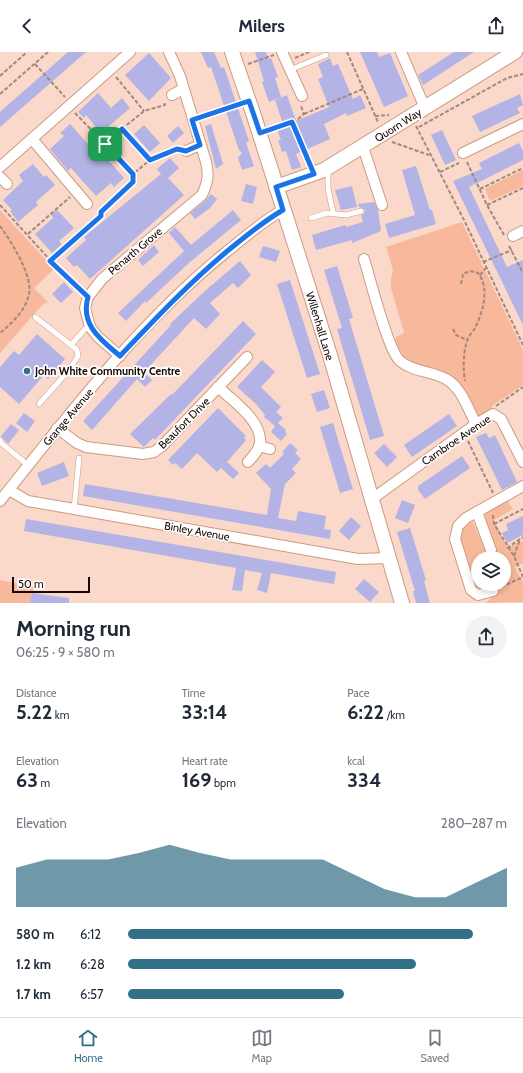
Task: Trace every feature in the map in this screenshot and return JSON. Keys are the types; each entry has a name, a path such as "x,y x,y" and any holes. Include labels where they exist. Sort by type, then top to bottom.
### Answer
{"street":[{"path":"0,167 130,52"},
{"name":"Penarth Grove","path":"88,297 102,279 202,194 207,183 209,174 180,76 169,52"},
{"name":"Willenhall Lane","path":"232,52 260,133 372,499 402,603"},
{"path":"401,52 424,108"},
{"name":"Quorn Way","path":"276,187 320,172 380,136 415,122 424,108 515,52"},
{"path":"520,52 523,59"},
{"path":"285,59 302,96"},
{"path":"172,95 183,88"},
{"path":"463,153 523,124"},
{"path":"32,139 87,204"},
{"path":"186,151 200,145"},
{"path":"363,147 382,205"},
{"name":"Grange Avenue","path":"0,501 57,428 172,299 265,220 283,210"},
{"path":"509,240 523,232"},
{"path":"364,258 391,346 400,361 412,368 446,379 454,386 463,399 476,424"},
{"path":"88,297 85,308 90,327 98,338 120,356"},
{"name":"Beaufort Drive","path":"57,428 77,443 86,447 143,454 154,452 162,446 247,357"},
{"name":"Beaufort Drive","path":"218,387 255,424 259,434 259,446"},
{"name":"Carnbroe Avenue","path":"372,499 476,424 493,414 501,419 523,462"},
{"path":"248,462 259,446 270,449"},
{"path":"471,590 455,539 458,526 466,518 523,486"},
{"name":"Binley Avenue","path":"9,490 28,501 358,559 389,558"},
{"path":"477,512 491,550"},
{"path":"471,591 475,603"},
{"path":"472,591 478,595 493,591"}],"lane":[{"path":"285,59 326,54"},
{"path":"320,172 328,173 328,189 333,212"},
{"path":"311,218 333,212 346,215 361,211"},
{"path":"34,317 71,345 76,350 78,356 70,370 39,404"},
{"path":"71,345 85,328 90,327"},
{"path":"0,440 1,443 28,465"},
{"path":"74,509 79,458"}],"path":[{"path":"0,76 27,52"},
{"path":"1,92 48,52"},
{"path":"238,67 285,59 309,52"},
{"path":"347,52 380,136 430,155"},
{"path":"35,64 133,174 133,182 101,212 101,216 50,261"},
{"path":"110,70 144,111"},
{"path":"523,74 507,78 415,122 523,344"},
{"path":"260,133 297,120 304,114 363,90"},
{"path":"105,144 144,111 165,105 162,95 172,95"},
{"path":"302,96 297,99 304,114"},
{"path":"192,120 249,101"},
{"path":"292,122 320,172"},
{"path":"122,129 150,160"},
{"path":"133,174 150,160 177,149 186,151"},
{"path":"440,172 461,162 463,153"},
{"path":"463,153 487,205 509,240 523,273"},
{"path":"480,189 523,168"},
{"path":"487,205 523,188"},
{"path":"27,234 77,191"},
{"path":"0,205 50,261 88,297"},
{"path":"0,226 17,251 26,275 30,293 24,308 0,334"},
{"path":"483,262 512,250"},
{"path":"480,275 486,268"},
{"path":"461,284 463,274 470,271 478,273 484,279 485,290 483,305 475,327 467,340 465,354 465,392 463,399"},
{"path":"453,329 456,335 467,340"},
{"path":"493,414 494,407 523,387"},
{"path":"494,524 523,509"},
{"path":"507,548 522,537"},
{"path":"514,556 522,537"},
{"path":"511,583 523,577 520,568 523,566"}],"shaded area":[{"path":"523,170 523,186 490,201 485,189"},
{"path":"0,210 54,269 34,288 48,302 42,305 0,353"},
{"path":"462,222 523,350 523,385 493,405 490,412 478,420 458,384 450,379 409,362 402,356 397,348 396,337 404,333 391,288 393,270 386,247"},
{"path":"507,500 513,509 494,520 507,548 523,541 523,563 515,567 523,582 523,602 486,603 496,594 495,591 511,591 511,551 487,551 484,517 487,511"},
{"path":"468,522 473,522 486,551 471,551 471,570 462,543 461,532"},
{"path":"0,580 35,587 30,603 0,603"}],"building":[{"path":"68,52 86,52 0,127 0,112"},
{"path":"201,52 214,52 221,68 224,67 249,141 246,143 254,166 242,170 238,158 242,153 239,150 211,67 208,68"},
{"path":"255,52 266,52 268,59 271,58 278,77 275,78 281,97 269,102 262,82 264,81"},
{"path":"360,52 377,52 379,57 390,53 408,96 384,107"},
{"path":"454,52 474,52 423,85 418,75"},
{"path":"149,53 171,78 149,101 125,75"},
{"path":"330,58 333,66 338,64 353,99 360,95 366,108 347,116 346,113 324,124 330,139 296,154 301,167 292,170 286,151 282,152 278,140 281,140 277,129 284,127 275,100 287,95 296,121 329,107 318,79 323,77 318,64"},
{"path":"98,93 111,108 122,98 130,108 101,133 86,115 84,118 78,112"},
{"path":"520,94 523,105 517,108 520,113 480,132 472,116"},
{"path":"70,124 98,155 101,152 124,178 114,187 111,183 96,196 71,168 68,171 50,149 64,136 60,133"},
{"path":"211,124 223,164 216,169 205,126"},
{"path":"144,125 160,143 150,152 134,134"},
{"path":"178,126 184,133 173,143 167,136"},
{"path":"442,130 456,160 445,165 431,135"},
{"path":"519,143 523,151 523,160 469,187 507,267 523,260 523,325 453,181 482,169 479,163"},
{"path":"170,158 179,168 168,178 184,195 90,279 77,265 74,267 66,258 86,240 84,237 161,174 157,169"},
{"path":"33,164 44,177 46,175 55,185 36,202 38,205 18,222 10,211 12,210 3,200 23,181 19,175"},
{"path":"416,166 436,224 389,238 385,224 415,215 402,170"},
{"path":"246,184 257,187 253,204 241,201"},
{"path":"352,186 357,207 341,210 335,190"},
{"path":"211,194 217,199 210,208 195,219 190,213"},
{"path":"374,202 378,210 381,231 352,243 352,240 316,250 312,235 345,225 346,227 363,222 361,215 364,214 365,210 359,207 358,204"},
{"path":"57,210 74,228 59,241 62,244 52,253 35,234 53,218 51,215"},
{"path":"233,210 241,220 190,262 146,303 145,301 126,321 118,313 184,251 169,233 175,227 191,245"},
{"path":"154,245 159,252 143,266 138,260"},
{"path":"263,246 280,251 276,262 259,257"},
{"path":"240,261 251,275 238,288 233,283 210,303 220,314 206,329 194,318 144,372 152,380 145,387 137,379 92,430 83,421 171,325 170,324"},
{"path":"337,266 353,318 349,319 384,436 370,440 337,329 342,328 324,270"},
{"path":"290,280 320,374 307,378 277,284"},
{"path":"64,282 73,292 61,303 52,294"},
{"path":"243,321 256,334 155,440 153,438 144,447 130,434 171,394 172,395"},
{"name":"John White Community Centre","path":"37,334 65,359 48,379 44,375 19,404 0,387 0,367 14,351 19,355"},
{"path":"262,360 275,372 261,387 281,407 276,412 283,418 278,423 286,430 285,432 287,434 281,441 271,432 275,426 264,417 265,415 256,404 237,387"},
{"path":"324,390 330,408 317,412 311,394"},
{"path":"218,408 246,436 244,438 246,440 227,462 239,473 233,479 221,468 217,472 197,453 182,469 175,463 173,465 168,460"},
{"path":"24,413 35,421 27,432 16,423"},
{"path":"449,414 457,426 412,457 404,445"},
{"path":"333,423 353,489 340,493 320,427"},
{"path":"11,424 19,430 8,444 1,436"},
{"path":"486,433 489,438 495,435 517,482 502,490 476,437"},
{"path":"290,443 298,450 295,453 301,459 292,469 296,473 285,484 278,518 296,521 298,511 326,516 324,529 331,530 330,539 83,496 85,484 267,515 271,489 256,473 266,464 270,468 282,456 284,453 282,452"},
{"path":"384,444 397,457 387,467 374,453"},
{"path":"462,456 470,468 425,499 418,490 418,486"},
{"path":"64,462 69,476 42,486 37,473"},
{"path":"402,500 415,505 408,523 395,518"},
{"path":"523,516 523,535 507,543 502,533 508,530 506,524"},
{"path":"351,517 361,526 349,540 339,531"},
{"path":"26,519 336,572 334,584 271,573 267,593 257,590 262,573 245,570 242,591 232,590 236,568 24,531"},
{"path":"410,528 426,580 424,581 430,603 416,603 413,591 415,591 397,532"},
{"path":"364,579 379,592 370,602 355,589"},
{"path":"32,593 69,598 69,603 30,603"}],"place":[{"name":"John White Community Centre","path":"27,371"}],"route":[{"path":"249,101 260,133 292,122 314,174 276,187 283,210 265,220 172,299 120,356 98,338 90,327 85,308 88,297 50,261 101,216 101,212 133,182 133,174 105,144 122,129 150,160 177,149 186,151 200,145 192,120 249,101"}]}
